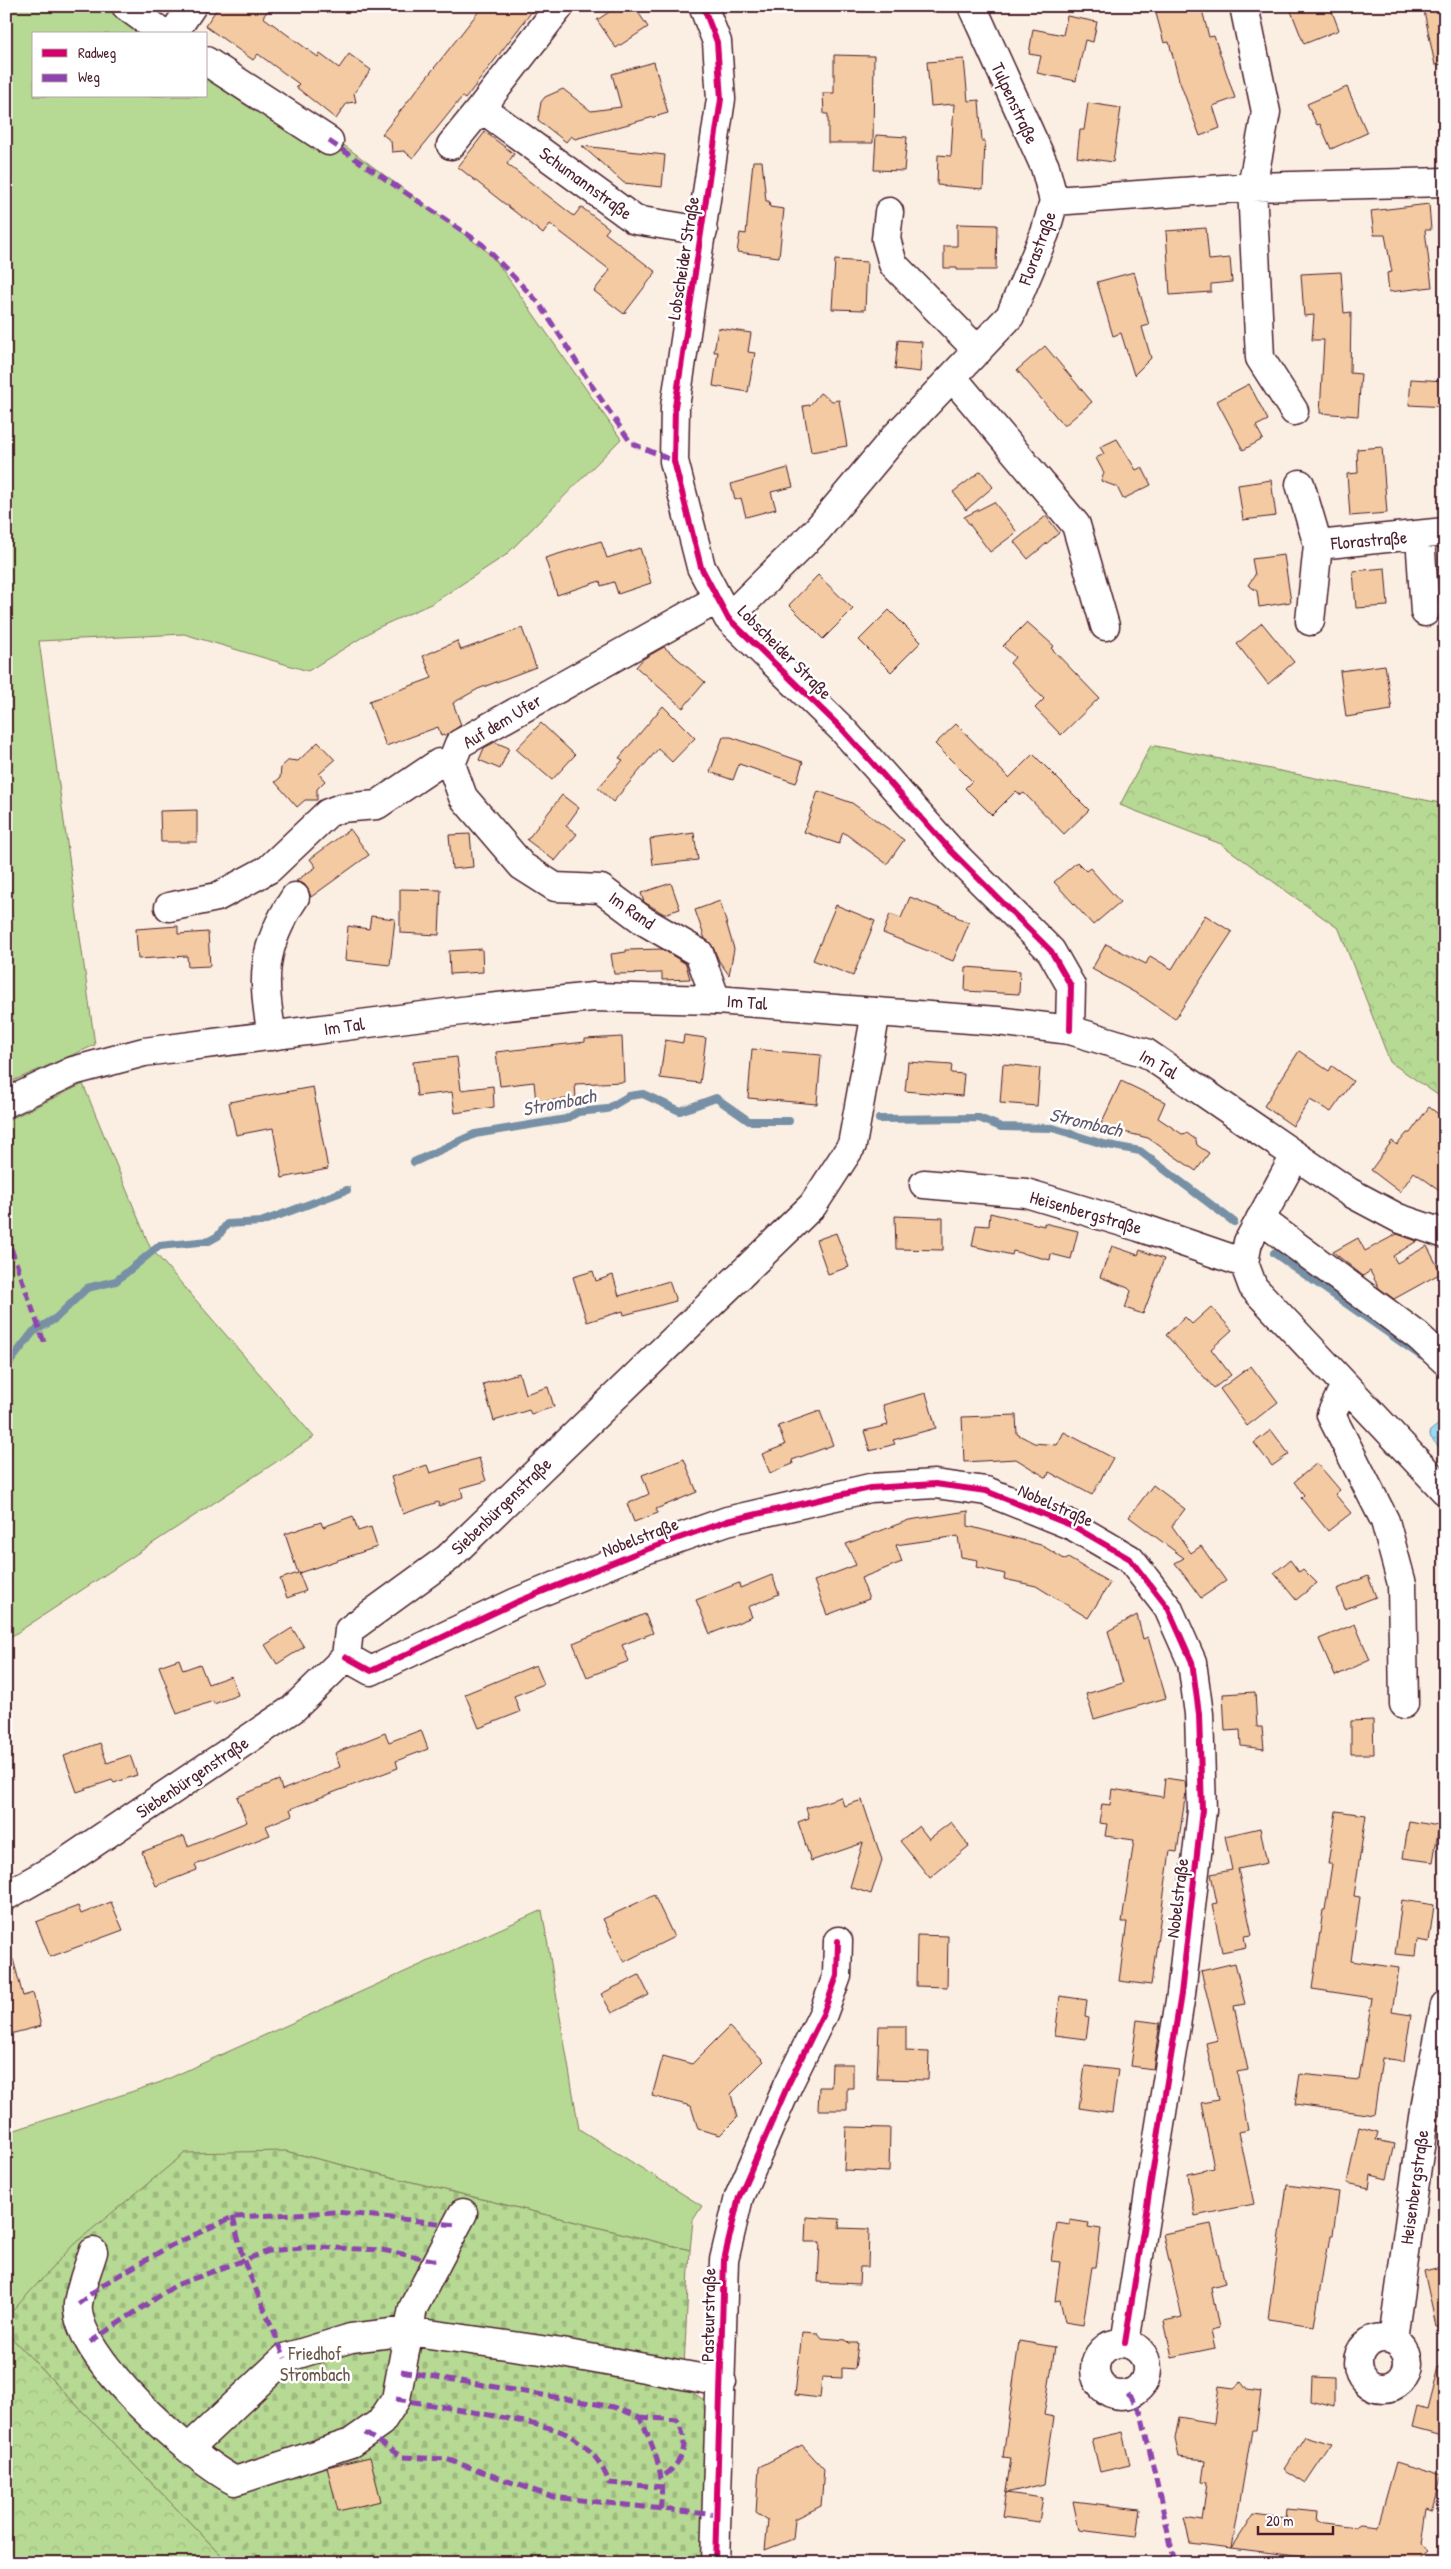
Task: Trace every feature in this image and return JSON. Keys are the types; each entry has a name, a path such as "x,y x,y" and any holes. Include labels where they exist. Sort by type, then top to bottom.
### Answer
{"street":[{"path":"126,6 161,32"},
{"path":"174,32 192,6"},
{"path":"451,145 560,6"},
{"name":"Lobscheider Straße","path":"703,6 717,42 721,100 703,231 675,407 674,461 701,567 722,609 843,730 952,852 1051,951 1071,986 1070,1030"},
{"name":"Tulpenstraße","path":"972,6 1045,167 1054,201"},
{"path":"1244,6 1266,112 1252,187 1260,358 1294,411"},
{"path":"208,63 329,141"},
{"name":"Schumannstraße","path":"481,108 635,220 703,231"},
{"name":"Florastraße","path":"722,609 816,530 894,438 1010,316 1045,233 1054,201 1252,187 1445,182"},
{"path":"889,212 886,239 894,264 978,350"},
{"path":"952,378 1076,525 1105,626"},
{"name":"Florastraße","path":"1300,484 1318,545 1310,621"},
{"name":"Florastraße","path":"1318,545 1432,534 1425,612"},
{"name":"Auf dem Ufer","path":"169,907 217,896 269,869 328,813 341,808 376,805 439,762 451,764 459,744 722,609"},
{"name":"Im Rand","path":"451,764 464,797 522,866 555,888 601,888 644,921 699,953 716,1000"},
{"path":"272,1036 265,988 265,964 274,934 295,897"},
{"name":"Im Tal","path":"6,1103 73,1071 144,1052 469,1010 593,997 716,1000 997,1021 1070,1030 1146,1053 1295,1156 1365,1201 1398,1218 1445,1234"},
{"name":"Siebenbürgenstraße","path":"6,1896 61,1865 293,1709 346,1657 349,1630 448,1558 813,1205 852,1145 876,1012"},
{"path":"1295,1156 1248,1242 1244,1262 1253,1287 1445,1490"},
{"name":"Heisenbergstraße","path":"924,1184 1026,1194 1139,1227 1244,1262"},
{"path":"1260,1219 1418,1336 1445,1361"},
{"path":"1345,1385 1331,1415 1385,1521 1402,1584 1404,1704"},
{"name":"Nobelstraße","path":"346,1657 372,1671 517,1602 634,1554 727,1520 870,1488 936,1484 986,1491 1073,1526 1130,1559 1168,1608 1192,1662 1199,1714 1202,1810 1181,1994 1125,2344"},
{"name":"Pasteurstraße","path":"715,2563 722,2382 724,2260 739,2197 788,2085 823,2014 837,1976 838,1941"},
{"name":"Heisenbergstraße","path":"1393,2339 1426,2103 1445,2005"},
{"path":"93,2252 78,2304 82,2330 107,2366 139,2406 217,2472 235,2481 351,2443 381,2422 396,2399 413,2308 463,2213"},
{"path":"189,2448 285,2358 351,2338 408,2331 562,2354 722,2382"}],"green space":[{"path":"6,6 110,6 149,32 32,32 32,98 208,98 208,70 337,140 492,255 621,439 506,555 433,603 377,628 308,671 184,634 39,641 95,1045 6,1084"},
{"path":"1151,745 1445,804 1445,1100 1390,1062 1339,929 1221,844 1120,805"},
{"path":"83,1084 150,1247 314,1437 6,1640 6,1121"},
{"path":"542,1910 579,2129 702,2206 693,2220 690,2250 285,2151 6,2318 6,2133 161,2082"},
{"name":"Friedhof Strombach","path":"285,2151 690,2250 683,2386 710,2404 701,2563 229,2563 6,2332 6,2318 74,2244 185,2153"},
{"path":"6,2332 229,2563 6,2563"}],"water":[{"path":"1441,1422 1445,1422 1445,1454 1431,1438 1429,1432"}],"building":[{"path":"219,6 271,6 263,17 318,57 320,54 339,68 349,54 371,70 354,93 356,102 347,103 336,119 296,87 299,84 258,54 253,60 205,26"},
{"path":"483,6 536,6 465,99 462,97 413,158 404,151 392,152 391,141 382,134"},
{"path":"618,6 634,6 648,27 616,48 597,20"},
{"path":"1154,6 1201,6 1209,37 1214,36 1235,98 1213,106 1220,128 1200,136 1179,80 1169,42 1164,43"},
{"path":"1289,6 1330,6 1339,30 1304,44"},
{"path":"1423,6 1445,6 1445,64 1435,65"},
{"path":"1067,16 1097,22 1093,42 1085,40 1076,81 1037,73 1041,56 1029,54 1033,29 1063,35"},
{"path":"834,55 874,56 873,143 828,143 828,114 824,114 823,93 834,93"},
{"path":"964,59 968,101 979,100 982,141 985,141 983,189 937,185 938,155 951,156 954,104 931,106 927,62"},
{"path":"654,62 668,113 575,139 571,136 566,142 538,120 541,102 545,97 563,89 591,111 621,107 612,74"},
{"path":"1347,87 1367,133 1331,149 1320,124 1317,125 1307,104"},
{"path":"1088,103 1121,108 1113,162 1077,157 1080,130 1084,130"},
{"path":"485,132 514,154 507,164 574,216 581,207 609,228 605,233 656,272 624,314 594,291 610,270 550,224 543,234 458,167"},
{"path":"876,135 907,137 904,171 874,170"},
{"path":"582,146 665,155 662,187 624,183"},
{"path":"753,161 762,161 766,201 769,201 770,207 784,209 779,257 737,252 740,233 746,234"},
{"path":"1429,204 1431,230 1425,230 1432,287 1389,292 1387,273 1392,272 1385,235 1374,235 1371,211"},
{"path":"957,224 997,225 996,270 944,268 944,246 957,246"},
{"path":"1206,228 1209,260 1230,258 1232,282 1211,284 1211,292 1170,295 1166,231"},
{"path":"835,260 867,262 865,310 832,309"},
{"path":"1134,272 1149,325 1142,327 1151,358 1134,375 1121,333 1113,336 1097,282"},
{"path":"1341,272 1344,313 1351,312 1350,373 1361,374 1358,416 1320,413 1324,340 1312,340 1314,315 1304,316 1301,274"},
{"path":"718,328 751,333 748,352 755,353 748,392 713,386 718,352 714,352"},
{"path":"898,340 922,342 920,372 895,369"},
{"path":"1045,346 1092,402 1064,426 1017,370"},
{"path":"1411,379 1445,381 1445,407 1409,405"},
{"path":"1249,384 1268,420 1256,426 1263,439 1243,450 1217,401"},
{"path":"820,393 832,401 839,400 847,446 811,452 803,406 810,405"},
{"path":"1117,439 1136,470 1142,467 1151,485 1123,499 1117,487 1101,481 1104,473 1096,458 1104,454 1100,447"},
{"path":"1382,447 1387,513 1350,516 1347,474 1358,473 1357,449"},
{"path":"788,468 793,487 771,492 776,509 746,517 741,498 735,500 731,484"},
{"path":"981,471 993,487 966,510 953,492"},
{"path":"1271,480 1276,516 1243,520 1238,485"},
{"path":"994,502 1017,532 990,552 964,517"},
{"path":"1046,516 1059,533 1028,559 1014,542"},
{"path":"601,541 607,558 640,548 651,583 618,594 614,582 601,586 600,581 557,595 545,558"},
{"path":"1284,555 1291,602 1259,607 1257,591 1248,585 1255,575 1252,559"},
{"path":"1385,568 1388,606 1356,608 1353,571"},
{"path":"818,575 853,609 823,639 789,605"},
{"path":"889,610 921,642 891,672 859,640"},
{"path":"1027,622 1054,646 1051,648 1099,698 1061,735 1035,708 1044,699 1010,663 1015,657 1003,646"},
{"path":"1262,623 1294,662 1268,684 1237,644"},
{"path":"522,628 536,667 478,689 453,703 461,725 448,734 441,736 438,727 386,746 369,701 432,678 423,656 457,641 461,650"},
{"path":"664,647 705,682 683,708 636,667 643,659"},
{"path":"1385,665 1392,710 1346,717 1340,671"},
{"path":"663,706 695,738 672,762 658,749 613,802 598,788 623,760 619,758"},
{"path":"541,723 575,755 552,780 516,749"},
{"path":"956,724 1009,778 1033,754 1089,810 1064,834 1024,793 1021,795 1016,791 992,815 965,788 972,781 935,744"},
{"path":"723,737 731,737 803,762 796,783 739,764 733,780 710,772"},
{"path":"318,742 335,760 319,774 325,781 317,789 317,800 305,800 297,807 275,782 280,778 281,767 289,760 298,761"},
{"path":"495,742 509,748 500,769 479,760 484,748"},
{"path":"818,791 852,803 904,840 887,864 843,832 839,844 804,832"},
{"path":"562,795 579,808 566,826 577,834 555,861 527,840"},
{"path":"197,810 197,842 161,842 160,811"},
{"path":"350,829 369,855 311,897 304,884 296,881 316,867 310,859"},
{"path":"694,833 698,860 653,865 650,839"},
{"path":"470,834 473,867 452,869 449,835"},
{"path":"1077,862 1086,871 1090,868 1120,902 1093,925 1054,882"},
{"path":"671,883 680,909 664,914 644,902 641,893"},
{"path":"400,889 441,890 439,935 400,933"},
{"path":"910,897 956,915 969,923 953,961 883,933 890,914 901,918"},
{"path":"720,901 734,949 729,975 719,961 713,947 705,939 695,910"},
{"path":"836,905 875,921 853,976 813,960"},
{"path":"1205,915 1232,932 1175,1019 1143,997 1092,969 1106,944 1146,964 1150,956 1172,969"},
{"path":"371,916 395,919 390,965 345,960 348,926 369,929"},
{"path":"178,926 178,934 208,932 210,966 188,967 187,956 138,959 136,929"},
{"path":"482,949 483,972 450,974 449,951"},
{"path":"662,949 686,964 690,979 662,980 662,973 614,974 611,954 626,952 626,950"},
{"path":"966,967 1020,971 1019,994 965,991"},
{"path":"684,1035 706,1038 700,1083 660,1078 665,1040 683,1043"},
{"path":"622,1037 624,1082 575,1084 576,1098 536,1102 534,1082 500,1086 496,1052 585,1042 585,1039"},
{"path":"752,1049 821,1055 817,1104 748,1098"},
{"path":"1299,1051 1329,1071 1332,1066 1353,1081 1331,1112 1310,1100 1293,1126 1264,1106"},
{"path":"457,1057 461,1090 493,1086 494,1107 455,1113 452,1092 417,1096 413,1062"},
{"path":"908,1062 952,1065 951,1073 964,1074 962,1096 905,1091"},
{"path":"1003,1064 1040,1068 1037,1106 1000,1103"},
{"path":"1121,1081 1165,1102 1158,1118 1182,1134 1187,1133 1196,1140 1197,1145 1209,1153 1196,1171 1148,1138 1100,1126"},
{"path":"313,1087 328,1169 282,1178 273,1128 236,1135 229,1102"},
{"path":"1429,1107 1445,1119 1445,1194 1414,1172 1400,1192 1371,1170 1392,1141 1397,1145 1407,1133 1410,1133"},
{"path":"990,1213 1044,1226 1044,1223 1078,1231 1071,1259 1051,1254 1050,1260 1013,1251 1012,1255 972,1246 976,1225 989,1226"},
{"path":"895,1216 943,1218 943,1250 896,1249"},
{"path":"836,1233 849,1267 828,1274 816,1240"},
{"path":"1397,1234 1417,1241 1393,1256 1397,1263 1427,1246 1441,1273 1394,1299 1379,1288 1370,1271 1363,1276 1333,1252 1358,1238 1365,1251"},
{"path":"1112,1246 1138,1255 1140,1250 1164,1259 1143,1314 1125,1308 1131,1291 1128,1288 1100,1277"},
{"path":"593,1271 596,1281 613,1275 619,1296 669,1281 676,1301 624,1315 623,1311 587,1322 573,1277"},
{"path":"1211,1307 1232,1330 1211,1349 1231,1375 1214,1388 1166,1335 1185,1317 1192,1324"},
{"path":"1251,1366 1278,1402 1247,1426 1220,1389"},
{"path":"519,1373 525,1394 548,1387 554,1407 531,1414 529,1410 494,1421 483,1384"},
{"path":"926,1393 936,1428 893,1440 895,1444 870,1451 864,1431 888,1425 883,1405"},
{"path":"820,1411 833,1445 792,1460 793,1464 770,1473 762,1454 785,1445 778,1426"},
{"path":"1016,1415 1017,1434 1034,1443 1057,1445 1064,1432 1113,1458 1092,1495 1049,1472 1047,1478 1016,1459 964,1462 962,1417"},
{"path":"1271,1430 1289,1454 1272,1466 1254,1443"},
{"path":"479,1458 486,1481 461,1488 463,1497 439,1506 438,1502 403,1514 391,1477 427,1465 430,1473"},
{"path":"684,1459 697,1492 656,1509 658,1513 634,1522 627,1504 649,1494 642,1475"},
{"path":"1317,1463 1340,1490 1335,1494 1351,1513 1328,1531 1301,1498 1304,1495 1294,1482"},
{"path":"1153,1485 1185,1509 1172,1526 1191,1553 1201,1546 1226,1581 1201,1598 1175,1563 1184,1558 1129,1517"},
{"path":"968,1511 968,1526 1041,1545 1066,1560 1068,1558 1110,1583 1088,1618 1036,1586 1004,1579 1005,1574 976,1567 978,1560 961,1557 958,1536 896,1545 902,1562 861,1578 869,1599 827,1615 814,1581 856,1565 846,1544 909,1520"},
{"path":"353,1516 358,1531 371,1527 377,1547 299,1573 306,1591 287,1598 280,1579 298,1573 285,1534 321,1522 323,1527"},
{"path":"1290,1560 1299,1572 1303,1569 1317,1583 1296,1600 1274,1573"},
{"path":"772,1575 779,1594 748,1607 752,1617 710,1634 696,1600 739,1583 740,1588"},
{"path":"1368,1576 1376,1597 1345,1609 1337,1589"},
{"path":"645,1614 653,1633 622,1645 629,1661 587,1677 573,1643"},
{"path":"1137,1615 1143,1639 1148,1637 1166,1698 1094,1719 1086,1694 1123,1683 1108,1631"},
{"path":"1355,1624 1370,1660 1335,1676 1319,1639"},
{"path":"292,1628 304,1647 277,1664 265,1645"},
{"path":"179,1659 183,1670 200,1664 208,1684 231,1676 238,1695 214,1704 213,1701 177,1714 159,1666"},
{"path":"536,1665 544,1684 514,1696 520,1712 479,1728 465,1694"},
{"path":"1255,1692 1257,1727 1262,1727 1264,1749 1241,1746 1240,1730 1225,1731 1223,1694"},
{"path":"1373,1720 1374,1754 1351,1754 1351,1721"},
{"path":"421,1730 428,1749 396,1761 398,1768 290,1809 292,1815 266,1826 270,1835 195,1865 197,1870 156,1886 142,1852 184,1836 188,1846 247,1822 237,1797 279,1780 282,1790 340,1767 335,1753 385,1733 389,1742"},
{"path":"100,1743 107,1763 130,1755 137,1775 114,1783 112,1780 77,1792 64,1756"},
{"path":"1165,1778 1185,1781 1186,1792 1177,1852 1170,1851 1151,1985 1119,1981 1127,1922 1122,1922 1134,1840 1105,1836 1107,1824 1099,1823 1102,1804 1110,1805 1112,1789 1163,1797"},
{"path":"841,1797 844,1806 862,1800 882,1860 871,1894 850,1887 863,1843 811,1861 798,1822 809,1818 806,1808"},
{"path":"1336,1811 1366,1815 1354,1896 1360,1897 1351,1961 1399,1968 1392,2012 1411,2015 1404,2061 1382,2058 1374,2115 1295,2104 1300,2074 1359,2080 1372,1998 1312,1989 1323,1910 1325,1910 1332,1864 1328,1864"},
{"path":"1409,1821 1439,1826 1433,1862 1403,1858"},
{"path":"951,1822 969,1846 930,1878 900,1841 919,1826 929,1839"},
{"path":"1260,1828 1267,1863 1238,1869 1252,1935 1244,1936 1246,1947 1222,1952 1212,1904 1217,1903 1211,1874 1232,1870 1225,1836"},
{"path":"654,1895 674,1937 624,1962 603,1919"},
{"path":"1402,1900 1434,1905 1429,1942 1417,1940 1415,1956 1395,1954"},
{"path":"111,1902 123,1930 50,1957 36,1922 78,1906 81,1914"},
{"path":"917,1935 948,1936 947,1987 916,1986"},
{"path":"13,1959 23,1996 33,1993 41,2026 10,2034 6,2019 6,1960"},
{"path":"1235,1963 1245,2004 1234,2006 1248,2070 1237,2072 1248,2130 1239,2132 1254,2204 1195,2216 1188,2174 1214,2168 1201,2103 1218,2100 1206,2043 1218,2040 1201,1971"},
{"path":"639,1975 649,1995 612,2013 601,1994"},
{"path":"1060,1996 1087,2000 1085,2017 1089,2018 1086,2039 1055,2035"},
{"path":"1137,2020 1160,2023 1153,2069 1131,2066"},
{"path":"879,2026 906,2026 906,2051 929,2052 928,2080 877,2079"},
{"path":"729,2027 764,2061 731,2094 737,2118 720,2135 698,2129 691,2106 652,2096 663,2056 692,2064"},
{"path":"832,2064 853,2064 853,2088 847,2088 847,2110 818,2110 819,2087 831,2087"},
{"path":"1085,2066 1118,2070 1112,2113 1079,2108"},
{"path":"846,2127 890,2128 889,2172 844,2170"},
{"path":"1359,2127 1378,2132 1376,2140 1395,2144 1387,2179 1371,2175 1369,2188 1347,2183"},
{"path":"1287,2185 1339,2192 1333,2235 1331,2235 1329,2248 1327,2247 1314,2326 1268,2319"},
{"path":"806,2217 840,2219 839,2228 869,2229 868,2267 860,2267 859,2284 818,2282 820,2242 805,2242"},
{"path":"1070,2220 1089,2223 1088,2227 1101,2229 1096,2267 1092,2267 1083,2325 1065,2322 1060,2300 1055,2301 1060,2262 1051,2261 1057,2223 1070,2225"},
{"path":"1211,2224 1225,2283 1211,2287 1219,2328 1211,2330 1215,2348 1172,2357 1164,2321 1182,2317 1163,2234"},
{"path":"1445,2266 1445,2325 1436,2326 1424,2271"},
{"path":"802,2332 818,2333 822,2338 858,2343 855,2369 842,2368 842,2378 822,2377 820,2398 795,2395"},
{"path":"1019,2341 1055,2347 1044,2415 1054,2417 1044,2484 1006,2493 1043,2498 1039,2522 1002,2517 1011,2458 1003,2457"},
{"path":"1438,2367 1445,2368 1445,2437 1412,2428 1417,2407 1427,2410"},
{"path":"1312,2377 1334,2378 1334,2407 1311,2401"},
{"path":"1241,2382 1247,2390 1261,2392 1256,2430 1252,2430 1232,2548 1190,2543 1184,2518 1202,2521 1207,2483 1202,2482 1205,2460 1179,2457 1175,2439 1179,2417 1214,2423 1219,2386 1234,2388"},
{"path":"1122,2432 1130,2465 1100,2472 1092,2439"},
{"path":"1305,2436 1332,2444 1306,2483 1284,2469"},
{"path":"802,2445 824,2469 821,2506 795,2519 793,2539 765,2550 768,2521 756,2513 759,2467"},
{"path":"370,2457 381,2501 338,2511 327,2467"},
{"path":"1396,2462 1442,2476 1433,2510 1427,2508 1422,2545 1428,2552 1421,2558 1420,2563 1349,2563 1232,2548 1254,2514 1286,2518 1287,2508 1318,2511 1317,2522 1355,2527 1360,2524 1378,2526"},
{"path":"1073,2501 1140,2509 1136,2537 1079,2530"}],"waterway":[{"name":"Strombach","path":"414,1162 475,1134 566,1119 578,1112 607,1109 629,1096 643,1094 680,1111 716,1098 749,1121 789,1121"},
{"name":"Strombach","path":"879,1119 979,1118 1001,1127 1053,1128 1103,1144 1140,1151 1234,1222"},
{"name":"Strombach","path":"6,1367 33,1332 56,1318 87,1288 116,1281 159,1246 209,1241 218,1236 227,1224 261,1222 347,1190"},
{"name":"Strombach","path":"1274,1253 1421,1356"}],"marked path":[{"path":"329,141 482,244 539,303 631,443 674,461"},
{"path":"6,1234 44,1342"},
{"path":"78,2304 104,2284 170,2246 233,2217 337,2212 456,2225"},
{"path":"233,2217 243,2259 285,2358"},
{"path":"90,2342 176,2285 269,2251 312,2247 382,2250 438,2261"},
{"path":"401,2371 614,2407 640,2417 658,2462 661,2484 660,2510"},
{"path":"1128,2394 1141,2413 1175,2563"},
{"path":"396,2399 555,2429 572,2437 590,2451 603,2469 609,2483 663,2487"},
{"path":"640,2417 677,2420 684,2437 684,2445 679,2459 675,2466 661,2478"},
{"path":"365,2433 402,2457 446,2459 553,2497 717,2515"}],"cycle path":[{"path":"703,6 717,42 721,99 675,407 674,461 701,567 728,618 843,730 952,852 1051,951 1071,986 1070,1030"},
{"path":"346,1657 371,1671 517,1602 634,1554 727,1521 870,1488 935,1484 986,1491 1073,1526 1130,1559 1168,1608 1192,1662 1199,1714 1202,1810 1181,1994 1125,2343"},
{"path":"715,2563 724,2260 739,2197 788,2085 823,2014 837,1976 838,1941"}]}
